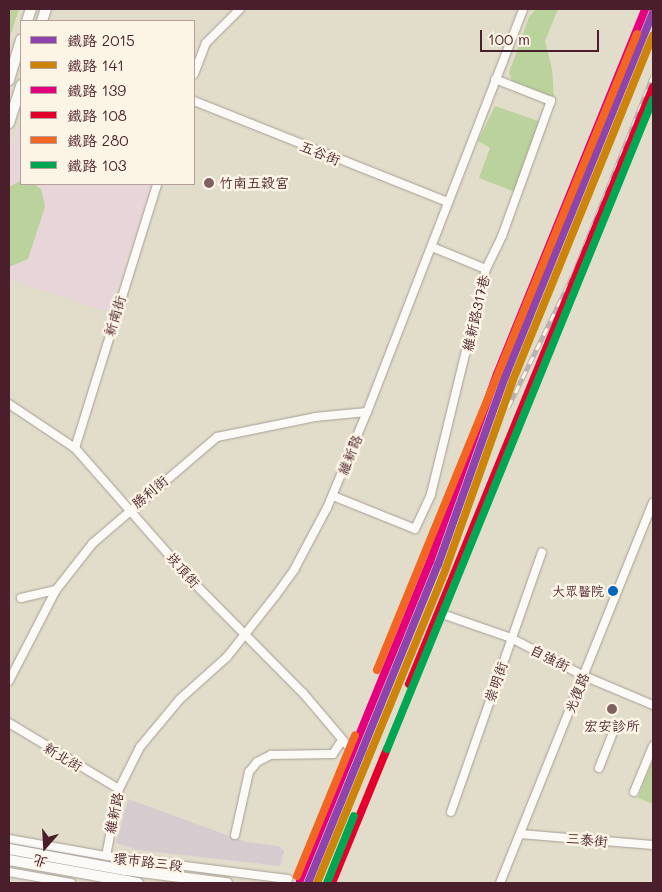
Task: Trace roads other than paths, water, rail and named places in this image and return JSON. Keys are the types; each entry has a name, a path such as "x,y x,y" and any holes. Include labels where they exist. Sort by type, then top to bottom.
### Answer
{"main road":[{"path":"9,80 20,43"},
{"path":"9,123 20,88"},
{"path":"9,849 107,867 227,883"},
{"path":"9,860 138,883"}],"street":[{"path":"195,71 206,43 240,9"},
{"name":"維新路","path":"106,856 119,789 140,747 155,726 227,656 245,634 294,570 333,496 368,412 523,9"},
{"name":"維新路317巷","path":"333,496 415,530 431,494 486,268 502,236 551,101 495,78"},
{"name":"五谷街","path":"195,101 448,202"},
{"name":"新南街","path":"75,448 157,185"},
{"path":"432,247 486,268"},
{"name":"崁頂街","path":"9,404 75,448 191,580 304,693 345,743 333,754 270,755 257,762 249,772 235,835"},
{"name":"勝利街","path":"9,681 56,590 93,543 129,509 216,436 315,417 368,412"},
{"name":"光復路","path":"500,883 653,503"},
{"name":"崇明街","path":"451,812 542,552"},
{"path":"21,598 56,590"},
{"name":"自強街","path":"446,616 511,638 584,676 653,705"},
{"name":"新北街","path":"9,724 119,789"},
{"path":"599,768 614,730"},
{"path":"634,792 653,746"},
{"name":"三泰街","path":"520,834 653,845"},
{"name":"環市路三段","path":"9,839 106,856 287,881"},
{"path":"9,872 67,882 69,850"}],"tunnel":[{"path":"348,746 372,755"}],"railway":[{"path":"508,407 573,275 653,75"}],"rail line":[{"name":"139","path":"300,880 430,562 497,374 645,9"},
{"name":"2015","path":"308,883 438,565 505,377 653,12"},
{"name":"280","path":"377,670 637,34"},
{"name":"141","path":"317,883 446,568 513,380 653,35"},
{"name":"108","path":"409,684 653,87"},
{"name":"103","path":"387,749 653,99"},
{"name":"280","path":"297,876 355,735"},
{"name":"108","path":"332,883 387,749"},
{"name":"103","path":"327,883 354,816"}],"place":[{"name":"竹南五穀宮","path":"209,183"},
{"name":"大眾醫院","path":"613,591"},
{"name":"宏安診所","path":"612,709"}]}
